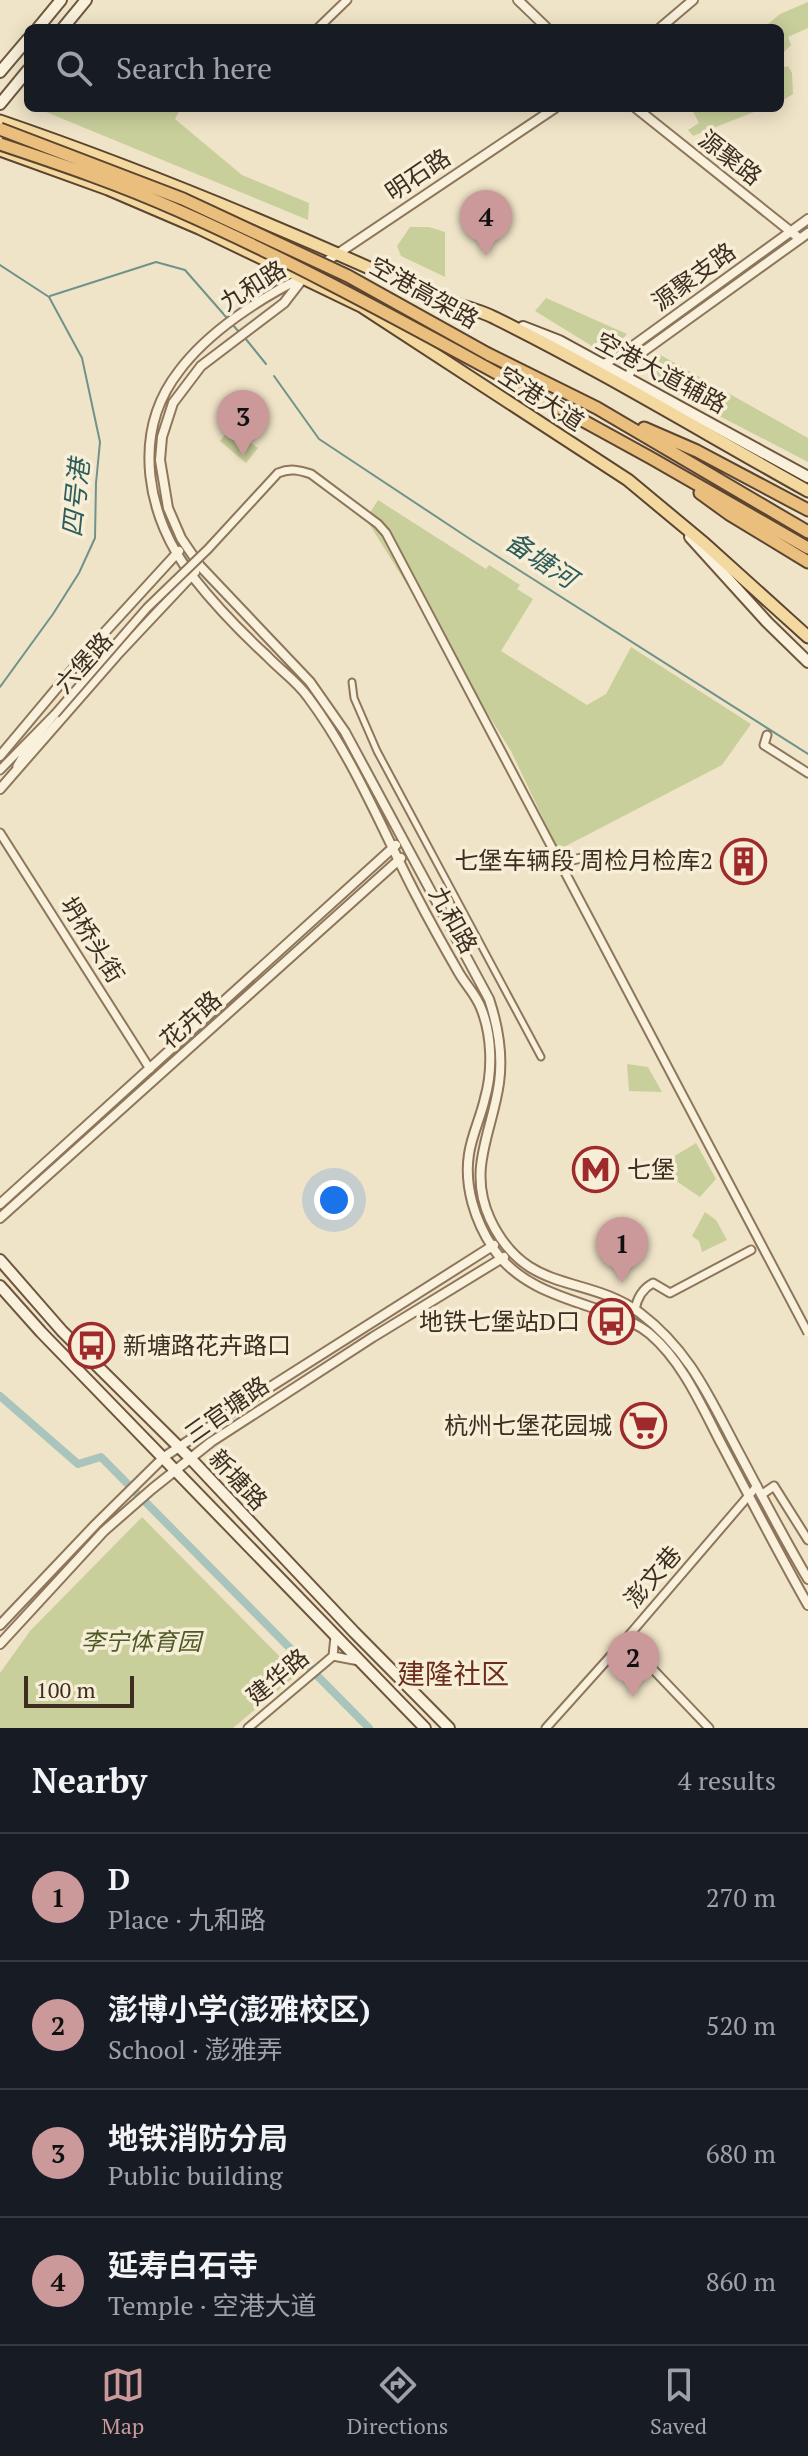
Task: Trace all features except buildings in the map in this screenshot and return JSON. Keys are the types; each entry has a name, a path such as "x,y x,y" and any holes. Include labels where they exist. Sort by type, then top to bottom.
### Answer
{"highway":[{"name":"空港高架路","path":"0,129 183,199 348,276 488,354 597,408 808,532"},
{"name":"空港高架路","path":"0,147 87,173 176,210 340,288 651,458 808,548"},
{"path":"597,408 697,451 808,510"},
{"path":"651,458 729,514 808,562"}],"main road":[{"path":"41,24 61,0"},
{"path":"66,24 86,0"},
{"path":"0,72 24,44"},
{"path":"0,104 24,75"},
{"name":"空港大道","path":"0,121 103,157 237,210 439,300 491,316 558,350 808,491"},
{"name":"空港大道","path":"0,147 108,189 303,277 373,314 628,480 808,637"},
{"name":"空港大道辅路","path":"491,316 559,341 808,477"},
{"path":"658,503 808,662"},
{"name":"新塘路","path":"0,1260 62,1331 135,1407 191,1459 449,1728"},
{"name":"新塘路","path":"0,1286 425,1728"}],"street":[{"path":"322,24 347,0"},
{"path":"518,0 543,24"},
{"path":"665,24 693,0"},
{"name":"明石路","path":"303,277 549,112"},
{"name":"源聚路","path":"641,112 791,231 804,236"},
{"name":"源聚支路","path":"602,365 619,356 808,219"},
{"name":"源聚支路","path":"627,379 644,351 804,236"},
{"name":"九和路","path":"303,277 272,292 222,329 198,348 176,373 152,434 149,475 161,524 192,575 307,695 339,743 399,861 474,995 484,1018 490,1065 487,1094 469,1154 468,1170 474,1207 492,1246 501,1259 538,1287 633,1322 664,1348 687,1380 808,1605"},
{"name":"九和路","path":"303,277 284,303 201,366 182,389 167,417 162,437 160,460 168,508 185,545 200,566 310,682 345,732 489,999 496,1019 501,1059 479,1170 483,1199 502,1240 511,1252 545,1276 602,1294 635,1310 660,1329 682,1352 808,1577"},
{"path":"11,774 55,714 147,608 208,549 271,478 287,469 300,470 325,482 386,533 808,1333"},
{"name":"六堡路","path":"0,756 93,645 185,545"},
{"name":"六堡路","path":"0,789 200,566"},
{"path":"352,682 354,698 377,751 541,1057"},
{"path":"0,770 55,714"},
{"path":"767,735 764,745 808,773"},
{"name":"坍桥头街","path":"0,833 150,1069"},
{"name":"花卉路","path":"0,1204 403,840"},
{"name":"花卉路","path":"0,1218 409,851"},
{"path":"559,863 586,857"},
{"name":"三官塘路","path":"0,1625 164,1457 502,1240"},
{"path":"635,1310 644,1288 653,1283 670,1293 751,1250"},
{"name":"三官塘路","path":"0,1644 104,1531 211,1442 315,1373 511,1252"},
{"name":"澎文巷","path":"546,1728 757,1486"},
{"path":"761,1495 774,1486 808,1540"},
{"name":"建华路","path":"248,1728 333,1656 335,1636"},
{"path":"625,1640 709,1728"},
{"name":"建华路","path":"333,1656 360,1661"}],"green space":[{"path":"808,2 808,28 788,37 791,45 784,52 784,24 768,24 780,14"},
{"path":"784,66 788,66 792,73 793,94 784,100"},
{"path":"46,112 179,112 175,119 242,175 309,203 308,220"},
{"path":"693,112 754,112 693,136 688,130 699,123"},
{"path":"410,227 429,227 445,232 445,277 401,256 397,246"},
{"path":"546,298 627,334 615,347 600,351 535,311"},
{"path":"657,353 808,438 808,462 652,381 646,370"},
{"path":"231,427 258,448 246,463 220,441"},
{"path":"378,500 486,569 489,565 520,585 517,589 533,599 501,651 587,705 606,694 631,647 751,724 722,765 558,850 511,751 366,519"},
{"path":"627,1064 648,1067 662,1092 629,1091"},
{"path":"696,1143 716,1179 700,1197 667,1175 668,1160"},
{"path":"705,1212 716,1220 727,1240 702,1252 699,1241 692,1236"},
{"name":"李宁体育园","path":"142,1517 285,1662 294,1677 233,1728 0,1728 0,1673 30,1631"}],"waterway":[{"name":"备塘河","path":"50,296 156,262 185,270 227,318"},
{"name":"四号港","path":"0,265 49,297 82,358 100,442 95,538 79,573 53,614 0,687"},
{"name":"备塘河","path":"231,323 240,333"},
{"name":"备塘河","path":"245,338 266,364"},
{"name":"备塘河","path":"274,376 319,439 808,754"},
{"path":"0,1396 78,1464 101,1457 369,1728"}],"place":[{"name":"延寿白石寺","path":"486,256"},
{"name":"地铁消防分局","path":"243,456"},
{"name":"七堡车辆段 周检月检库2","path":"744,861"},
{"name":"七堡","path":"596,1170"},
{"name":"D","path":"622,1283"},
{"name":"地铁七堡站D口","path":"611,1322"},
{"name":"新塘路花卉路口","path":"92,1346"},
{"name":"杭州七堡花园城","path":"643,1426"},
{"name":"澎博小学(澎雅校区)","path":"633,1697"}],"district":[{"name":"建隆社区","path":"453,1674"}]}
